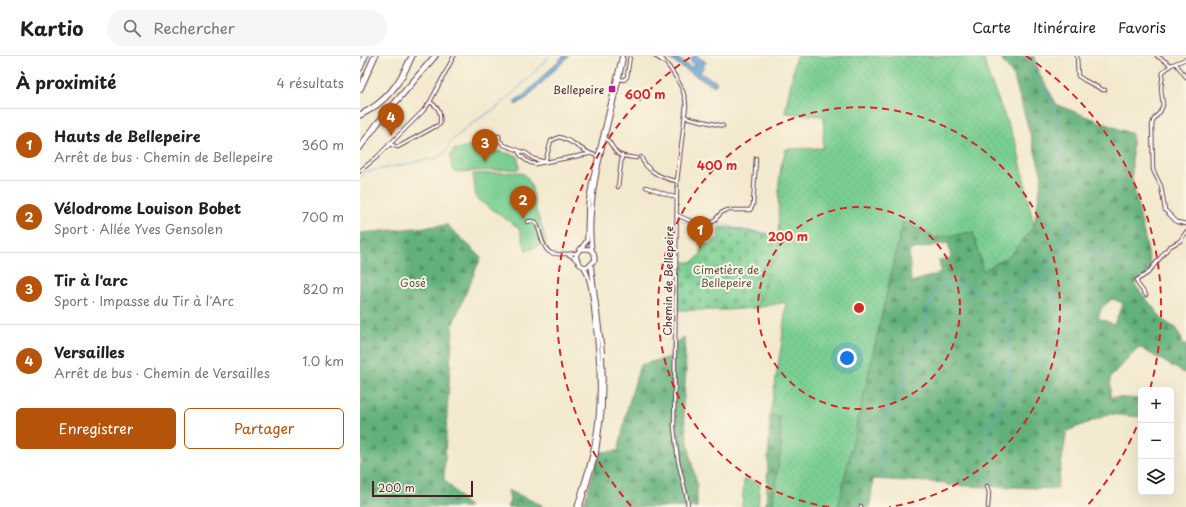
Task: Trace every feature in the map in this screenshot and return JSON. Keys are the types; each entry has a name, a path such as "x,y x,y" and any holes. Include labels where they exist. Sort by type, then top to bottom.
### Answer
{"highway":[{"path":"360,68 365,56"},
{"path":"360,89 375,56"},
{"path":"360,115 376,107 386,98 400,81 412,56"},
{"path":"360,146 435,56"}],"main road":[{"path":"580,507 596,454 602,410 602,349 591,265 595,256 592,251 592,206 623,56"},
{"path":"577,507 595,443 600,371 593,304 589,283 584,267 577,261 577,253 582,249 587,240 588,204 598,156 618,79"},
{"path":"582,249 587,248 592,251"},
{"path":"584,267 591,265"}],"street":[{"path":"360,171 423,111 430,102 454,56"},
{"path":"618,79 625,79 627,77 630,56"},
{"name":"Chemin de Bellepeire","path":"655,56 664,61"},
{"name":"Chemin de Bellepeire","path":"660,56 682,90 686,102 677,181 674,428 678,461 688,507"},
{"path":"1077,56 1078,76 1105,90"},
{"path":"1157,56 1171,65"},
{"path":"1186,59 1171,65 1163,72 1161,89 1163,105 1152,125 1153,170 1161,186 1165,210 1177,222 1186,224"},
{"path":"1176,64 1186,77"},
{"path":"389,144 398,147 440,124 438,107 430,102"},
{"path":"685,117 723,126"},
{"path":"474,141 499,136 499,140 504,145 528,154 534,159 545,162"},
{"path":"545,162 551,141 559,137 589,154 598,156"},
{"path":"605,138 609,141 617,153 636,158"},
{"path":"517,150 524,159 535,164 589,154"},
{"path":"618,188 622,155"},
{"path":"641,157 652,172 677,181"},
{"path":"677,215 697,224 713,222 726,210 750,210 753,205 756,158"},
{"path":"646,187 677,198"},
{"path":"527,222 536,222 544,244 549,251 556,254 577,253"},
{"path":"1146,295 1137,281 1148,273 1169,247 1180,241 1186,232"},
{"path":"567,254 577,261"},
{"path":"987,486 989,493 988,507"}],"green space":[{"path":"796,56 983,56 989,77 1017,146 1034,226 1012,254 983,272 973,232 936,238 903,222 838,507 772,507 781,447 779,416 770,415 782,341 786,302 757,308 768,274 760,273 763,268 778,258 778,201 781,165 786,149 823,148 824,116 785,113"},
{"path":"999,56 1033,56 1040,75 1057,105 1132,134 1132,178 1152,271 1134,284 1164,321 1177,329 1183,343 1186,345 1186,374 1139,347 1110,378 1110,397 1138,399 1138,417 1110,414 1067,431 1057,489 947,485 947,483 873,479 870,507 838,507 903,222 936,238 973,232 983,271 1012,254 1034,226 1042,176 1014,77","holes":["948,243 951,258 939,260 941,273 911,282 909,250","1112,299 1123,303 1114,324 1098,318 1102,307"]},
{"path":"472,145 518,156 519,169 455,172 451,161 453,150"},
{"path":"517,172 524,174 527,177 532,188 536,210 547,242 526,251 519,228 476,198 473,174"},
{"name":"Gosé","path":"447,225 481,257 453,324 447,413 444,479 469,507 360,507 360,233"},
{"name":"Cimetière de Bellepeire","path":"719,227 779,235 778,259 763,267 760,273 768,274 757,308 678,310 678,262 693,262 701,254 701,249 706,244 711,244 719,237"},
{"path":"684,337 686,371 683,409 691,460 697,484 697,507 583,507 600,452 618,451 628,406 640,365 671,357 673,345"},
{"path":"770,415 779,416 781,447 772,507 766,507"},
{"path":"744,479 760,483 758,507 742,507"},
{"path":"508,490 542,505 542,507 507,507 510,501"}],"water":[{"path":"563,56 569,56 527,98 516,105 514,101 524,95"},
{"path":"665,56 680,56 678,59 691,67 694,66 690,60 693,56 697,56 706,62 700,73 717,82 715,86 699,78"}],"waterway":[{"path":"360,178 366,172 436,158 446,152 452,140 474,122 499,106 528,79 549,56"},
{"path":"890,403 901,389 903,374 919,344 931,299 941,286 948,283 962,284 995,297 1013,298 1048,266 1056,253 1065,232 1067,225 1067,214 1055,180 1063,138 1052,101 1037,77 1034,56"},
{"path":"681,220 689,224 700,226 721,224 749,232 776,235 799,242"},
{"path":"1068,221 1081,247 1086,250 1104,254 1116,262"},
{"path":"1043,272 1059,309 1062,325 1060,357"},
{"path":"993,457 988,446 988,439 1009,380 1010,359 1008,328 1010,308 1013,298"},
{"path":"885,478 880,455 884,418 889,407"}],"place":[{"name":"Bellepeire","path":"612,89"},
{"name":"Versailles","path":"391,136"},
{"name":"Tir à l'arc","path":"485,162"},
{"name":"Vélodrome Louison Bobet","path":"523,219"},
{"name":"Hauts de Bellepeire","path":"700,249"}]}
